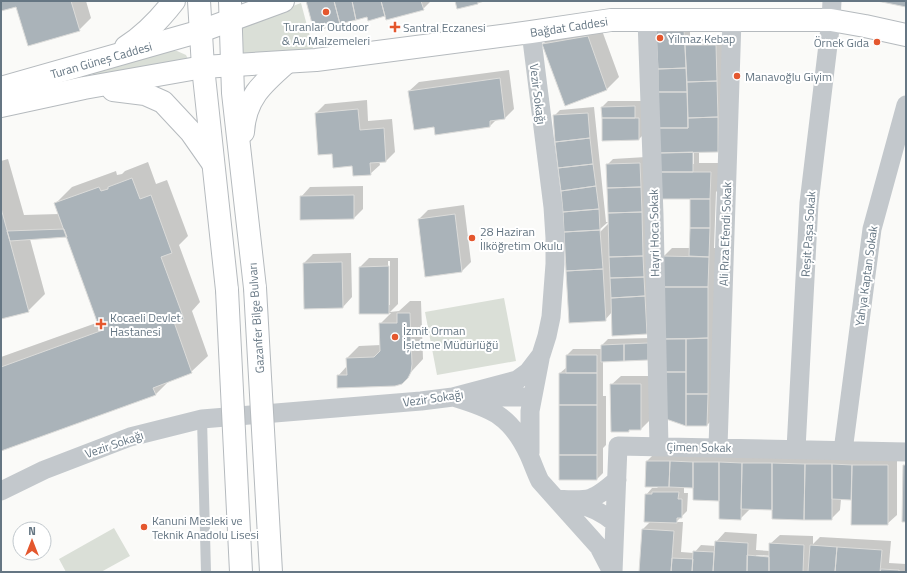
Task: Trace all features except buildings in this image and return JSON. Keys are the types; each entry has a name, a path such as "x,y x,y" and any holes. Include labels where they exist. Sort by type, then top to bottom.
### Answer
{"main road":[{"path":"111,56 138,40 149,30 174,1"},
{"path":"199,1 203,67 212,162 227,290 241,572"},
{"path":"231,11 250,12 283,1"},
{"name":"Turan Güneş Caddesi","path":"1,88 201,31 231,11"},
{"name":"Gazanfer Bilge Bulvarı","path":"231,11 233,93 255,288 271,572"},
{"name":"Bağdat Caddesi","path":"232,64 316,60 611,20 732,20 832,11 865,26 906,35"},
{"path":"241,159 244,120 252,98 266,80 287,62"},
{"name":"Turan Güneş Caddesi","path":"1,106 84,88 203,67 232,64"},
{"path":"84,88 136,92 145,94 163,102 191,132 212,162"}],"street":[{"name":"Reşit Paşa Sokak","path":"796,449 809,204 832,11"},
{"name":"Hayri Hoca Sokak","path":"647,20 654,215 659,446"},
{"name":"Ali Rıza Efendi Sokak","path":"718,447 732,20"},
{"name":"Vezir Sokağı","path":"1,491 44,470 130,437 202,419 413,402 453,397 517,380 528,372 541,356 547,336 551,317 555,264 555,238 552,200 531,32"},
{"name":"Yahya Kaptan Sokak","path":"843,451 872,229 906,105"},
{"path":"530,456 531,404 541,356"},
{"path":"453,397 531,404"},
{"path":"453,397 492,410 519,435 530,456 534,470 540,481 599,547 613,572"},
{"name":"Çimen Sokak","path":"613,572 618,446 906,452"},
{"path":"556,499 578,501 593,499 617,480"},
{"path":"556,499 584,505 607,516 615,523"},
{"path":"577,522 586,524 615,523"}],"lane":[{"path":"202,419 206,572"}],"shaded area":[{"path":"301,3 313,48 256,57 241,54 240,28 252,21"},
{"path":"166,51 177,51 186,55 188,59 175,63 93,75 91,72"},
{"path":"504,298 516,361 437,375 425,312"},
{"path":"114,528 130,556 101,572 66,572 59,559"}],"place":[{"name":"Turanlar Outdoor & Av Malzemeleri","path":"326,12"},
{"name":"Santral Eczanesi","path":"395,27"},
{"name":"Yilmaz Kebap","path":"660,38"},
{"name":"Örnek Gıda","path":"877,42"},
{"name":"Manavoğlu Giyim","path":"737,76"},
{"name":"28 Haziran İlköğretim Okulu","path":"472,238"},
{"name":"Kocaeli Devlet Hastanesi","path":"101,324"},
{"name":"İzmit Orman İşletme Müdürlüğü","path":"395,337"},
{"name":"Kanuni Mesleki ve Teknik Anadolu Lisesi","path":"144,527"}]}
